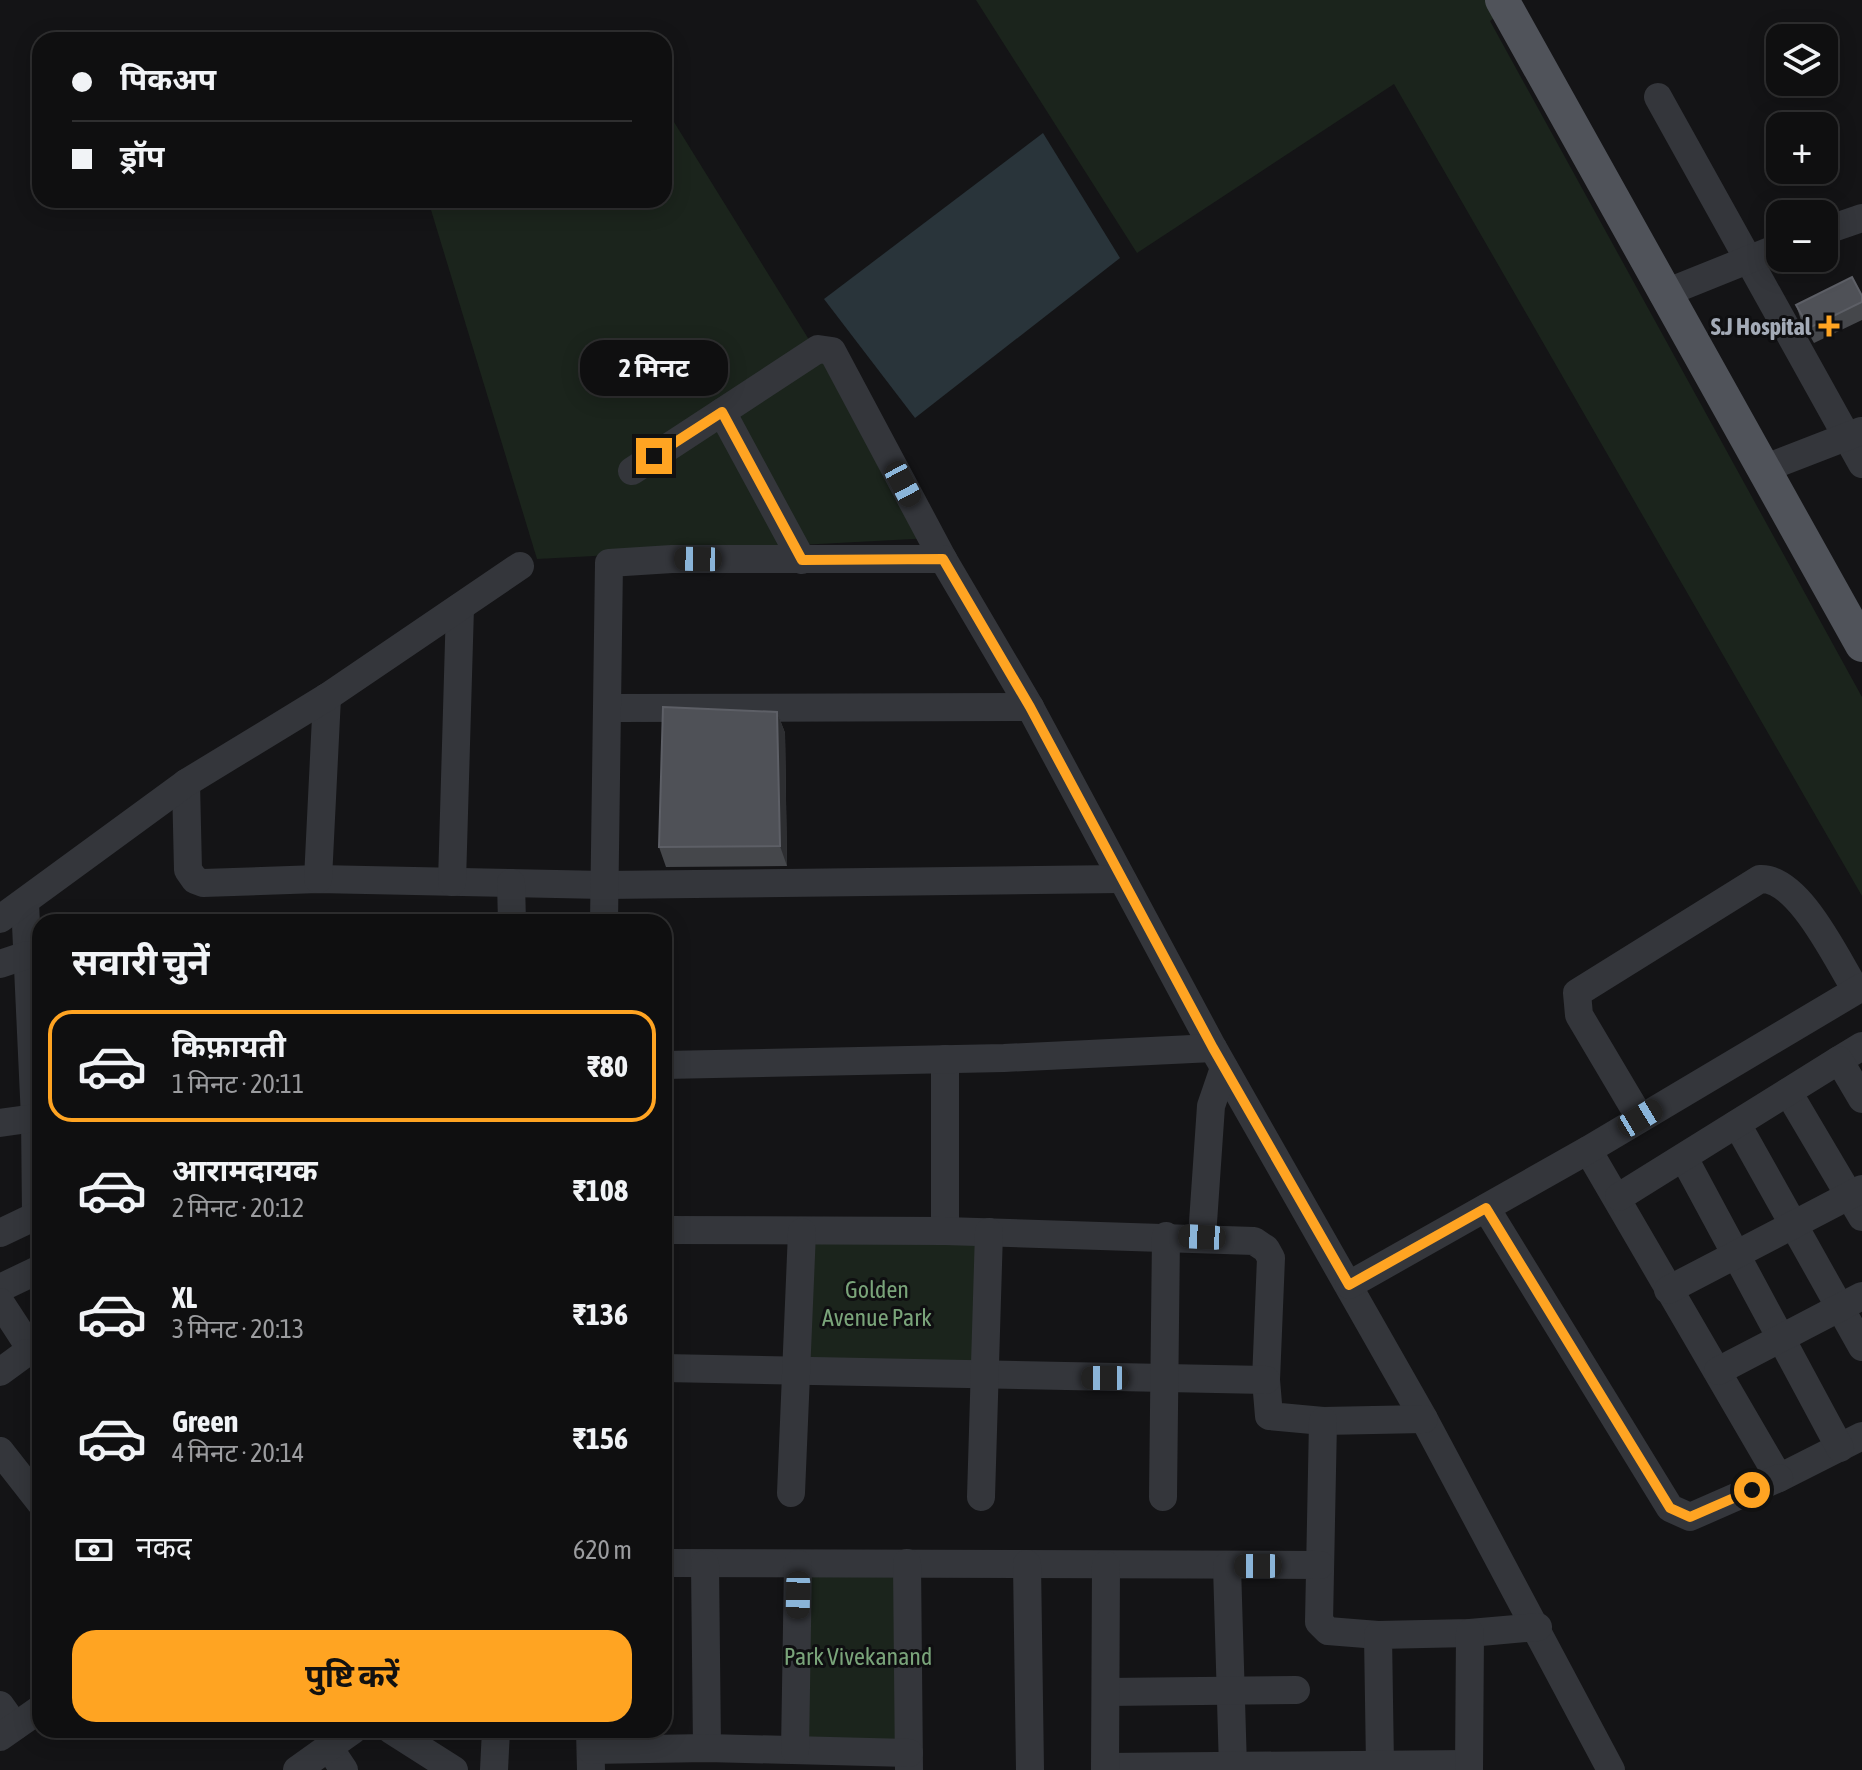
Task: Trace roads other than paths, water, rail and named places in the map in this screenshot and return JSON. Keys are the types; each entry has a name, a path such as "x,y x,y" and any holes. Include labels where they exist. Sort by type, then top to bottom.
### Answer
{"main road":[{"path":"1502,0 1663,294 1862,645"}],"street":[{"path":"1658,97 1746,260 1854,434 1862,464"},
{"path":"1838,226 1862,218"},
{"path":"1663,294 1766,252"},
{"path":"632,471 818,349 832,351 943,559 1030,707 1218,1058 1424,1419 1538,1627 1611,1770"},
{"path":"722,412 802,560"},
{"path":"1763,469 1854,434"},
{"path":"604,914 609,563 672,559 943,559"},
{"path":"0,919 186,783 327,697 520,566"},
{"path":"452,882 460,607"},
{"path":"318,879 327,697"},
{"path":"609,708 1030,707"},
{"path":"186,783 188,870 195,880 203,883 318,879 604,885 1121,879"},
{"path":"1349,1285 1588,1150 1859,988 1796,896 1777,882 1760,879 1577,993 1579,1015 1640,1118"},
{"path":"511,883 512,914"},
{"path":"25,903 32,1057"},
{"path":"0,964 27,955"},
{"path":"1619,1197 1850,1053 1862,1099"},
{"path":"672,1065 945,1059 1218,1058"},
{"path":"1202,1237 1211,1106 1218,1058"},
{"path":"945,1059 945,1231"},
{"path":"1668,1290 1791,1226 1858,1200 1788,1092"},
{"path":"0,1123 32,1118"},
{"path":"1737,1124 1791,1226 1851,1302 1862,1347"},
{"path":"1588,1150 1619,1197 1668,1290 1779,1478"},
{"path":"1486,1208 1670,1508 1690,1517 1851,1442 1782,1338 1684,1158"},
{"path":"0,1233 32,1217"},
{"path":"672,1230 945,1231 1254,1241 1266,1249 1271,1258 1266,1380 1269,1416 1323,1421 1424,1419"},
{"path":"791,1493 802,1232"},
{"path":"981,1497 989,1232"},
{"path":"1163,1497 1166,1236"},
{"path":"0,1288 32,1273"},
{"path":"0,1302 32,1347"},
{"path":"1718,1371 1851,1302"},
{"path":"0,1372 32,1355"},
{"path":"672,1368 986,1377 1266,1380"},
{"path":"1323,1421 1318,1612 1323,1628 1378,1635 1470,1633 1538,1627"},
{"path":"0,1451 32,1492"},
{"path":"672,1563 1320,1565"},
{"path":"591,1750 795,1750 909,1761 907,1563"},
{"path":"705,1564 707,1748"},
{"path":"795,1750 798,1564"},
{"path":"1027,1564 1030,1770"},
{"path":"1106,1565 1105,1768 1469,1767 1470,1633"},
{"path":"1227,1566 1231,1691 1252,1769"},
{"path":"1378,1635 1380,1766"},
{"path":"1106,1692 1296,1690"},
{"path":"5,1722 32,1712"},
{"path":"297,1770 336,1758 348,1738"},
{"path":"404,1738 454,1770"},
{"path":"494,1770 496,1738"}],"place":[{"name":"S.J Hospital","path":"1829,326"}],"park label":[{"name":"Golden Avenue Park","path":"877,1303"},
{"name":"Park Vivekanand","path":"858,1656"}]}
